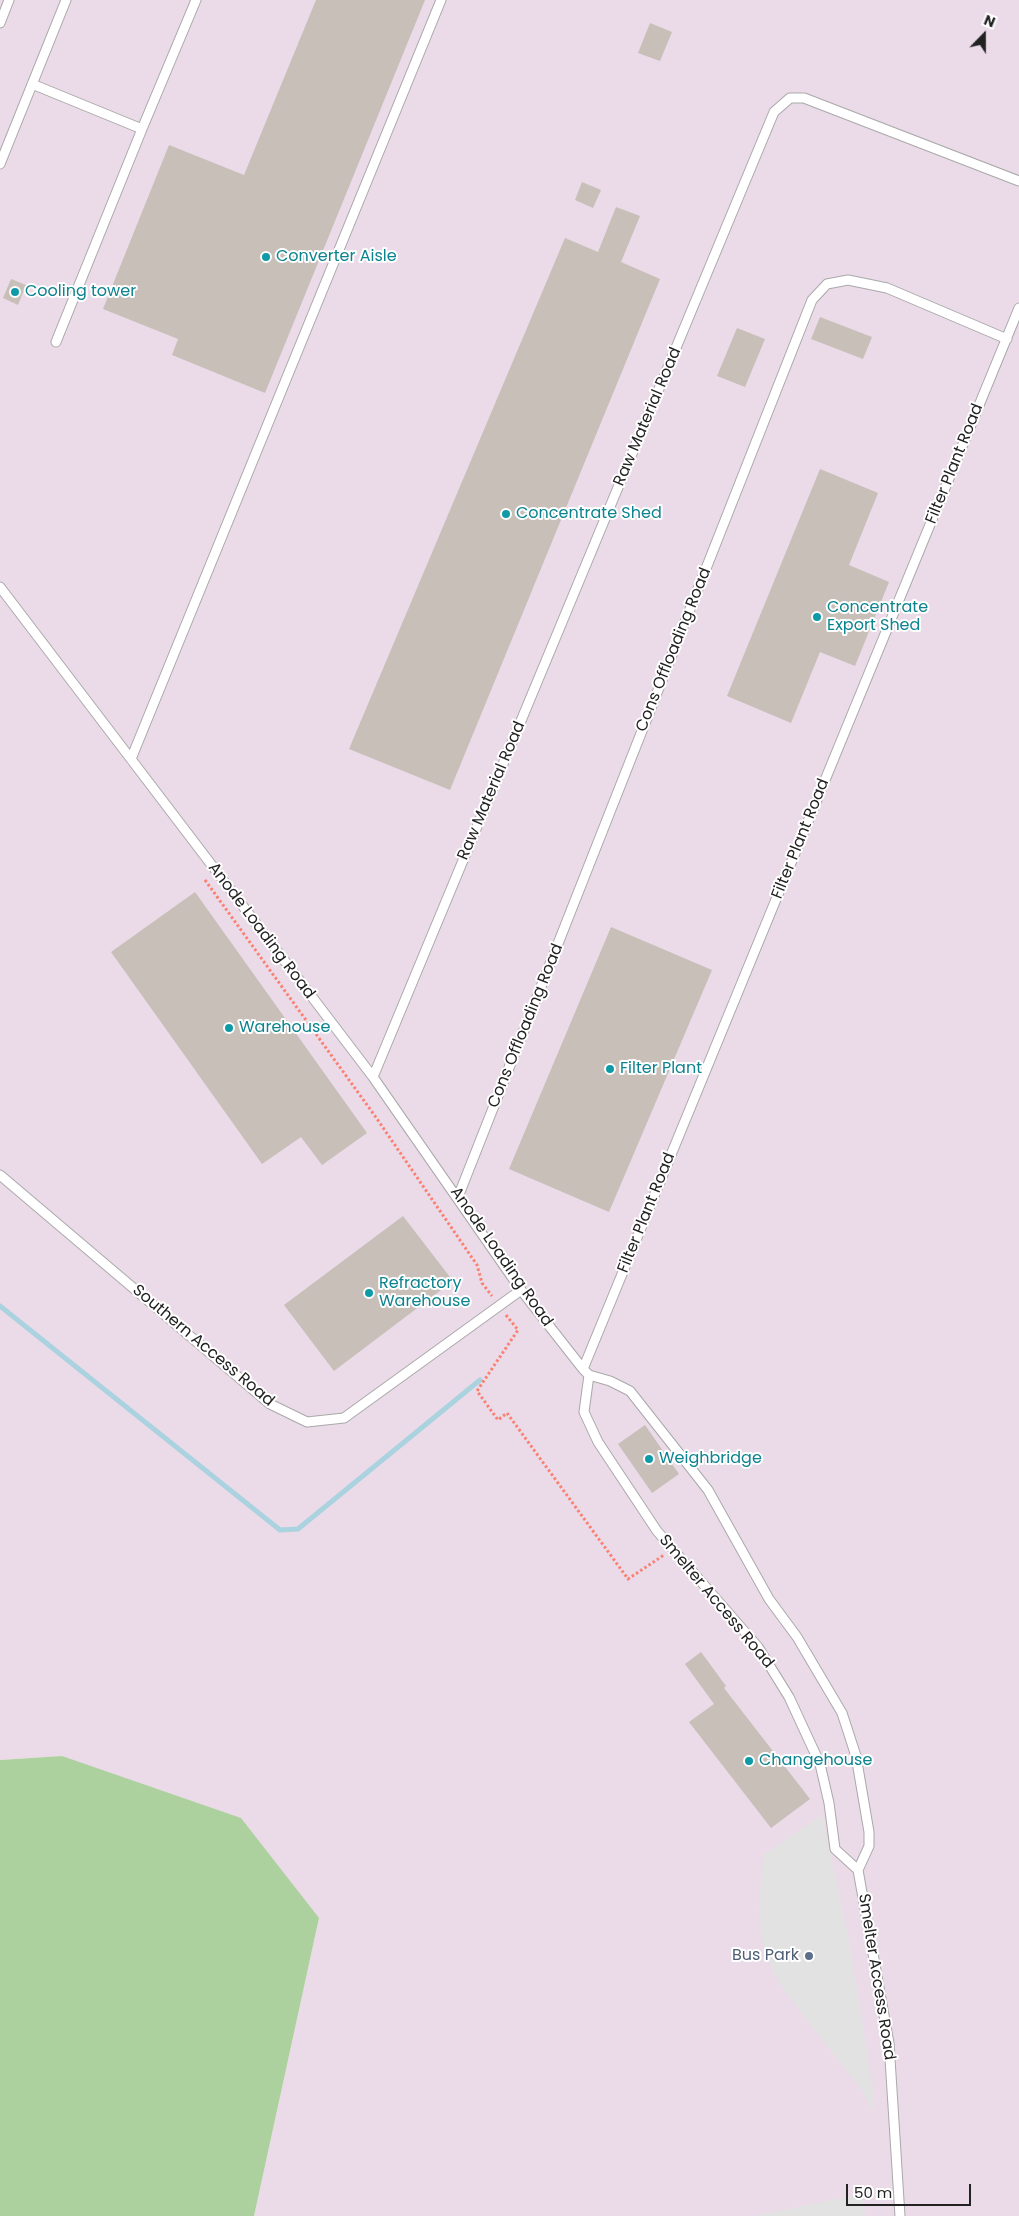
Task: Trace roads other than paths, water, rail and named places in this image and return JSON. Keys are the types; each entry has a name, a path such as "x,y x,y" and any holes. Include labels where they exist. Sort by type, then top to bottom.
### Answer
{"lane":[{"path":"0,24 9,0"},
{"path":"0,164 66,0"},
{"path":"56,342 196,0"},
{"path":"131,759 441,0"},
{"path":"32,84 142,129"},
{"name":"Raw Material Road","path":"373,1077 774,112 790,98 804,98 1019,182"},
{"name":"Cons Offloading Road","path":"458,1197 812,300 827,284 848,280 887,288 1006,339"},
{"name":"Filter Plant Road","path":"586,1372 1019,308"},
{"name":"Anode Loading Road","path":"0,587 373,1077 521,1290 586,1372"},
{"name":"Southern Access Road","path":"0,1175 270,1404 307,1422 344,1418 521,1290"},
{"path":"586,1372 630,1391 686,1460 708,1490 769,1599 797,1637 833,1696 842,1713 856,1756 868,1814 869,1846 858,1870"},
{"name":"Smelter Access Road","path":"586,1372 584,1412 598,1442 636,1501 673,1549 758,1647 789,1697 820,1764 829,1803 835,1849 858,1870 889,2043 900,2216"}],"waterway":[{"path":"0,1306 280,1530 298,1529 480,1380"}],"place":[{"name":"Converter Aisle","path":"266,257"},
{"name":"Cooling tower","path":"15,292"},
{"name":"Concentrate Shed","path":"506,514"},
{"name":"Concentrate Export Shed","path":"817,617"},
{"name":"Warehouse","path":"229,1028"},
{"name":"Filter Plant","path":"610,1069"},
{"name":"Refractory Warehouse","path":"369,1293"},
{"name":"Weighbridge","path":"649,1459"},
{"name":"Changehouse","path":"749,1761"},
{"name":"Bus Park","path":"809,1956"}]}
